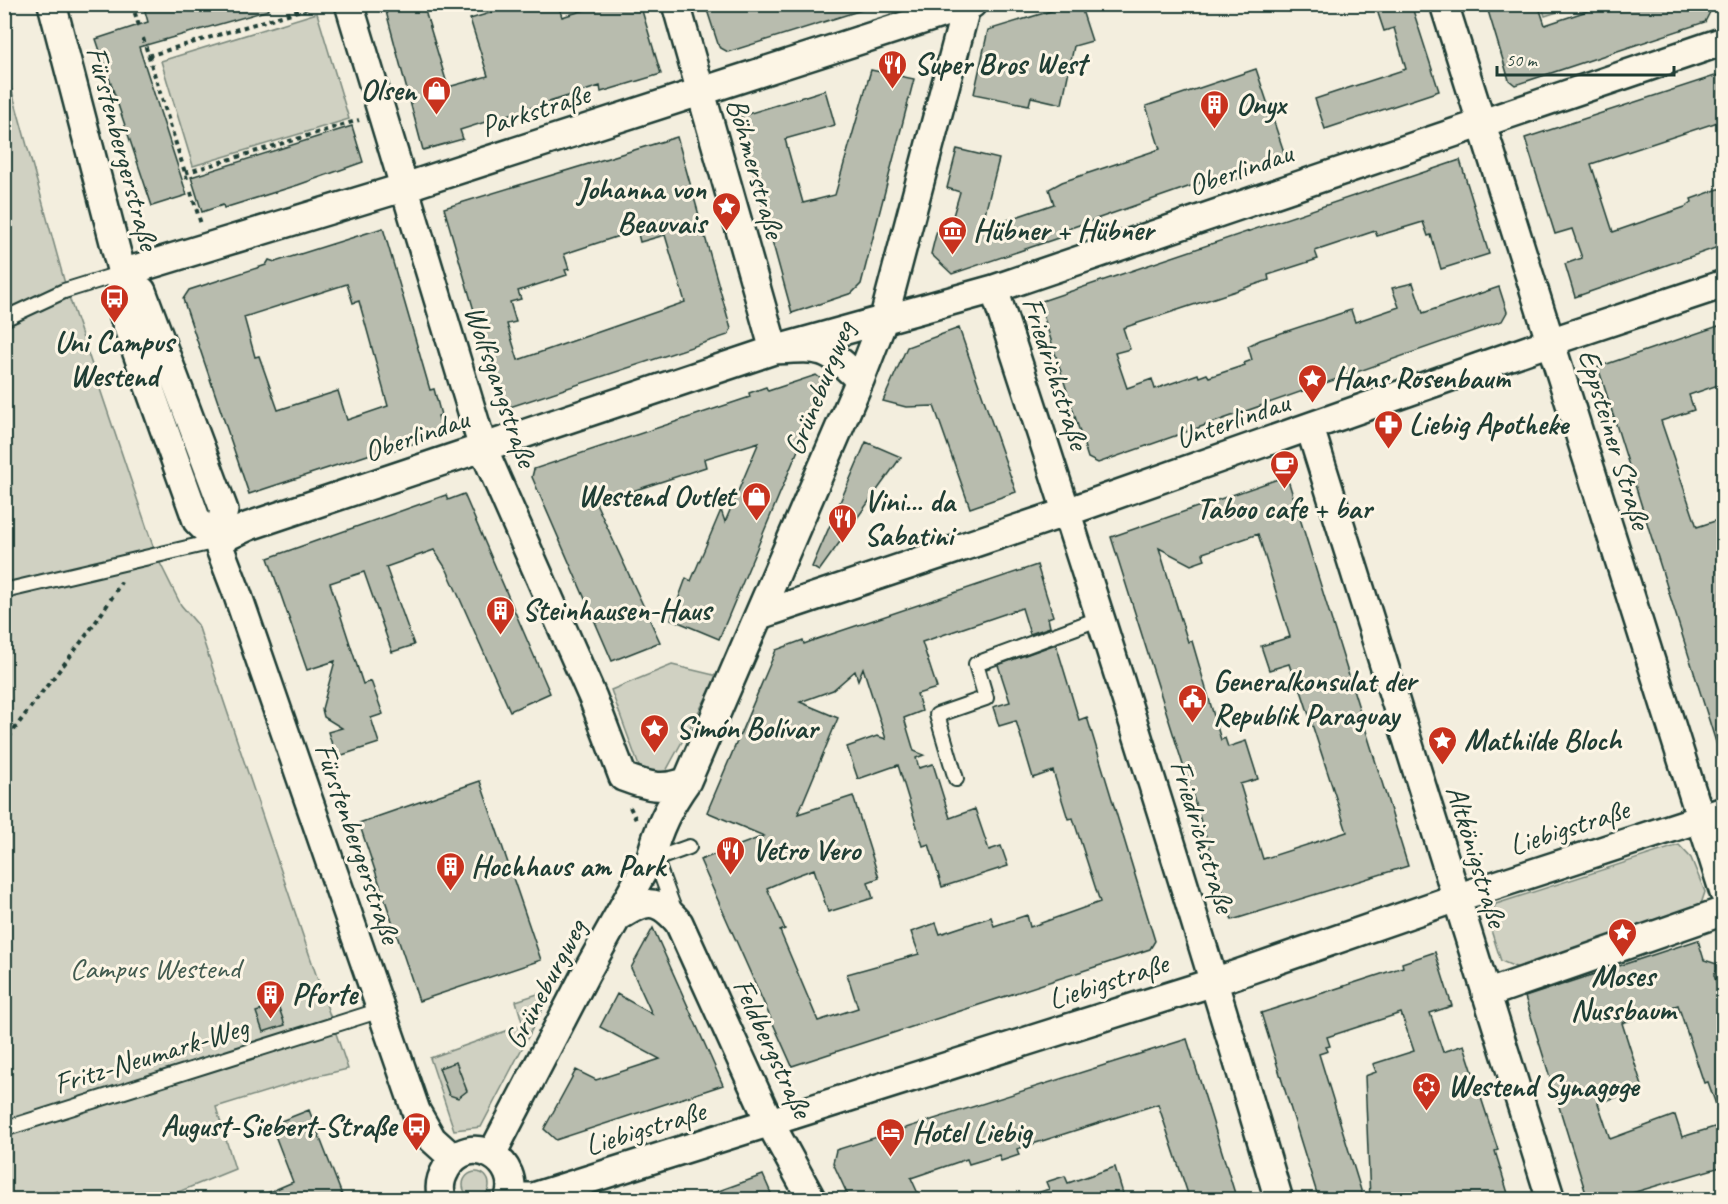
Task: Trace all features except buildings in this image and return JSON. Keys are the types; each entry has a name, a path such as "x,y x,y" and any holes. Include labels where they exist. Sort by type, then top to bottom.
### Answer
{"street":[{"name":"Fürstenbergerstraße","path":"52,4 122,273 120,299 123,314 197,521 217,541 416,1112 432,1139 453,1158"},
{"name":"Wolfsgangstraße","path":"349,4 402,188 483,448 593,698 623,777 651,788 672,788 687,781"},
{"name":"Böhmerstraße","path":"676,4 774,350"},
{"name":"Eppsteiner Straße","path":"1444,4 1550,342 1711,815 1724,893"},
{"name":"Parkstraße","path":"122,273 402,188 968,5"},
{"name":"Grüneburgweg","path":"492,1154 651,857 654,843 676,796 687,781 860,381 883,321 968,5"},
{"name":"Oberlindau","path":"217,541 249,526 774,350 994,289 1724,41"},
{"name":"Unterlindau","path":"760,615 1067,512 1550,342 1724,284"},
{"name":"Friedrichstraße","path":"994,289 1101,618 1279,1200"},
{"name":"Oberlindau","path":"774,350 814,347 833,354 860,381"},
{"name":"Altkönigstraße","path":"1310,428 1551,1200"},
{"name":"Liebigstraße","path":"508,1198 533,1197 1214,982 1456,898 1711,815"},
{"name":"Feldbergstraße","path":"617,918 632,908 654,904 664,906 679,923 770,1123 812,1200"},
{"path":"1486,994 1724,911"},
{"path":"443,1200 440,1192 442,1177 453,1158 464,1151 479,1149 492,1154 504,1166 511,1180 508,1198"}],"lane":[{"path":"4,319 64,291 122,273"},
{"path":"4,591 217,541"},
{"path":"957,779 937,715 986,698 976,664 1101,618"},
{"path":"651,857 664,856 689,847"},
{"name":"Feldbergstraße","path":"651,857 658,866 679,923"},
{"name":"Fritz-Neumark-Weg","path":"4,1129 381,1010"}],"path":[{"path":"132,4 140,28"},
{"path":"148,56 321,4"},
{"path":"143,38 187,179"},
{"path":"185,173 381,113"},
{"path":"191,192 208,247"},
{"path":"4,745 25,713 116,591 133,560"}],"green space":[{"path":"1541,4 1579,4 1579,5 1545,16"},
{"path":"317,13 349,119 193,166 161,61"},
{"name":"Campus Westend","path":"4,62 67,291 156,555 181,605 198,625 348,1069 313,1077 216,1107 235,1169 161,1199 67,1199 57,1191 35,1199 5,1199"},
{"path":"672,665 718,676 666,771 654,774 640,769 611,690"},
{"path":"1679,845 1691,858 1705,892 1700,907 1518,968 1501,961 1487,918 1496,904"},
{"path":"553,989 481,1127 454,1130 430,1058 523,1025 516,1001"},
{"path":"476,1172 485,1176 489,1185 485,1194 476,1198 467,1194 463,1185 467,1176"}],"place":[{"name":"Super Bros West","path":"893,90"},
{"name":"Olsen","path":"437,116"},
{"name":"Onyx","path":"1215,130"},
{"name":"Johanna von Beauvais","path":"727,232"},
{"name":"Hübner + Hübner","path":"952,256"},
{"name":"Uni Campus Westend","path":"114,324"},
{"name":"Hans Rosenbaum","path":"1312,404"},
{"name":"Liebig Apotheke","path":"1388,450"},
{"name":"Taboo cafe + bar","path":"1284,490"},
{"name":"Westend Outlet","path":"756,522"},
{"name":"Vini... da Sabatini","path":"843,544"},
{"name":"Steinhausen-Haus","path":"501,636"},
{"name":"Generalkonsulat der Republik Paraguay","path":"1192,724"},
{"name":"Simón Bolívar","path":"655,754"},
{"name":"Mathilde Bloch","path":"1443,766"},
{"name":"Vetro Vero","path":"731,876"},
{"name":"Hochhaus am Park","path":"450,892"},
{"name":"Moses Nussbaum","path":"1623,958"},
{"name":"Pforte","path":"271,1020"},
{"name":"Westend Synagoge","path":"1427,1112"},
{"name":"August-Siebert-Straße","path":"417,1152"},
{"name":"Hotel Liebig","path":"891,1158"}]}
